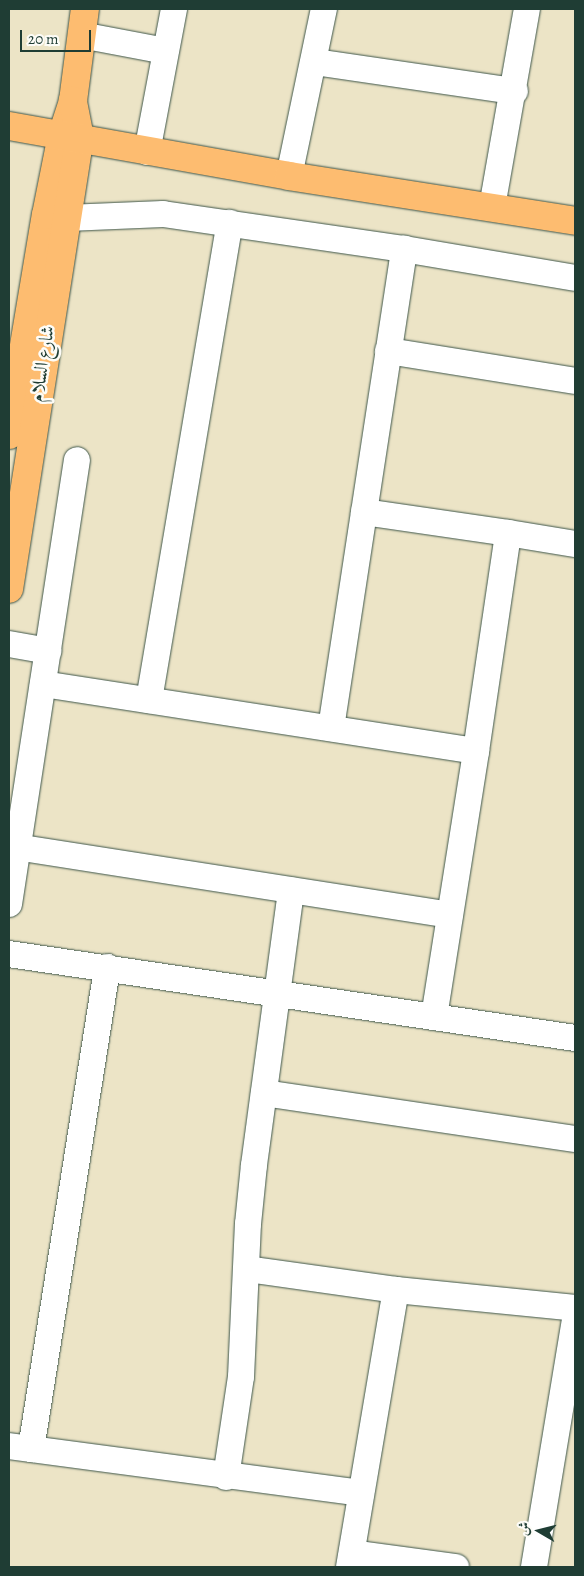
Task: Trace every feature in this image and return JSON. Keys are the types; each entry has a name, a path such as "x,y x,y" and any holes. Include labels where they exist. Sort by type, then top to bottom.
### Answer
{"main road":[{"name":"شارع السلام","path":"9,435 26,346 57,217 71,137 73,101 83,22"},
{"path":"9,126 289,176 575,220"},
{"name":"شارع السلام","path":"9,590 26,346"}],"street":[{"path":"147,152 174,9"},
{"path":"289,176 315,62 324,9"},
{"path":"492,207 515,91 527,9"},
{"path":"83,22 166,51"},
{"path":"315,62 515,91"},
{"path":"57,217 163,214 404,249 575,278"},
{"path":"149,700 230,223"},
{"path":"331,728 404,249"},
{"path":"388,351 575,381"},
{"path":"9,904 16,847 77,460"},
{"path":"364,512 575,544"},
{"path":"434,1017 508,533"},
{"path":"9,644 48,651"},
{"path":"43,684 476,751"},
{"path":"16,847 450,915"},
{"path":"226,1477 241,1377 248,1224 291,890"},
{"path":"9,954 575,1038"},
{"path":"107,968 20,1448 226,1477 361,1493"},
{"path":"264,1093 575,1139"},
{"path":"247,1269 396,1290 575,1308"},
{"path":"396,1290 350,1560 456,1567"},
{"path":"534,1567 575,1319"}]}
